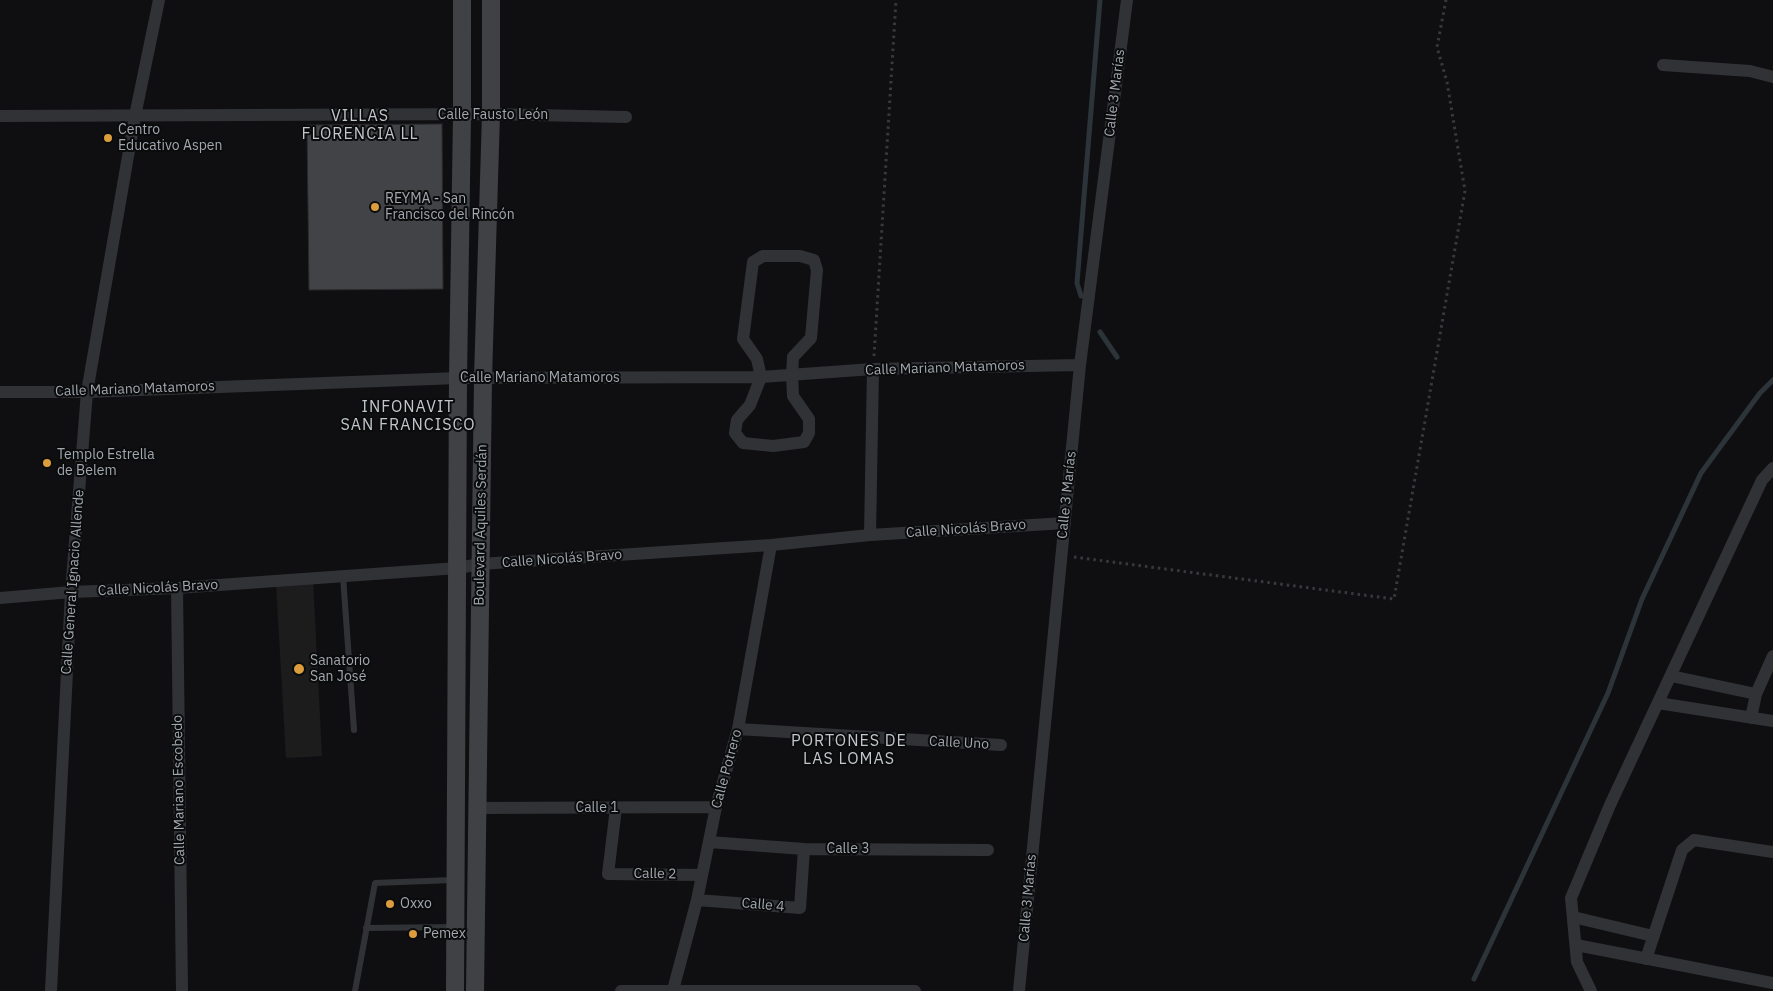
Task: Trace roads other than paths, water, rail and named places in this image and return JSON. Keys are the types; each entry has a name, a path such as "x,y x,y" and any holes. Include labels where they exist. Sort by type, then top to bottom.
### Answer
{"street":[{"name":"Calle General Ignacio Allende","path":"51,991 71,592 86,392 135,116 159,0"},
{"name":"Boulevard Aquiles Serdán","path":"455,991 462,0"},
{"name":"Boulevard Aquiles Serdán","path":"475,991 483,378 491,114 490,0"},
{"name":"Calle 3 Marías","path":"1020,991 1080,364 1127,0"},
{"path":"1663,65 1750,71 1773,77"},
{"name":"Calle Fausto León","path":"0,116 491,114 626,117"},
{"path":"763,256 800,256 814,260 817,270 810,338 794,357 792,375 794,396 809,419 809,433 804,442 773,446 743,443 735,433 737,420 750,405 761,376 757,360 743,339 753,262 763,256"},
{"name":"Calle Mariano Matamoros","path":"0,392 86,392 458,378 761,376 873,369 1080,364"},
{"path":"870,535 873,369"},
{"path":"1591,991 1577,962 1571,898 1610,805 1762,480 1773,468"},
{"name":"Calle Nicolás Bravo","path":"0,598 71,592 177,588 458,568 480,564 771,545 870,535 1065,523"},
{"name":"Calle Potrero","path":"673,990 697,900 716,807 738,730 771,545"},
{"name":"Calle Mariano Escobedo","path":"177,588 182,991"},
{"path":"1751,718 1756,694 1773,656"},
{"path":"1671,676 1756,694"},
{"path":"1658,703 1773,721"},
{"name":"Calle Uno","path":"738,730 1001,745"},
{"name":"Calle 1","path":"477,808 716,807"},
{"name":"Calle 2","path":"616,808 608,874 702,875"},
{"path":"1646,959 1682,850 1694,840 1773,852"},
{"name":"Calle 3","path":"708,842 804,849 988,850"},
{"name":"Calle 4","path":"697,900 800,908 804,849"},
{"path":"1573,917 1654,936"},
{"path":"1576,945 1773,983"},
{"path":"621,991 915,991"}],"lane":[{"path":"343,576 354,730"},
{"path":"355,991 375,883 455,880"},
{"path":"366,928 455,927"}],"waterway":[{"path":"1081,296 1077,283 1100,0"},
{"path":"1100,332 1117,357"},
{"path":"1474,979 1608,693 1642,599 1701,473 1760,393 1773,380"}],"place":[{"name":"Centro Educativo Aspen","path":"108,138"},
{"name":"REYMA - San Francisco del Rincón","path":"375,207"},
{"name":"Templo Estrella de Belem","path":"47,463"},
{"name":"Sanatorio San José","path":"299,669"},
{"name":"Oxxo","path":"390,904"},
{"name":"Pemex","path":"413,934"}],"district":[{"name":"VILLAS FLORENCIA LL","path":"360,125"},
{"name":"INFONAVIT SAN FRANCISCO","path":"408,416"},
{"name":"PORTONES DE LAS LOMAS","path":"849,750"}]}
